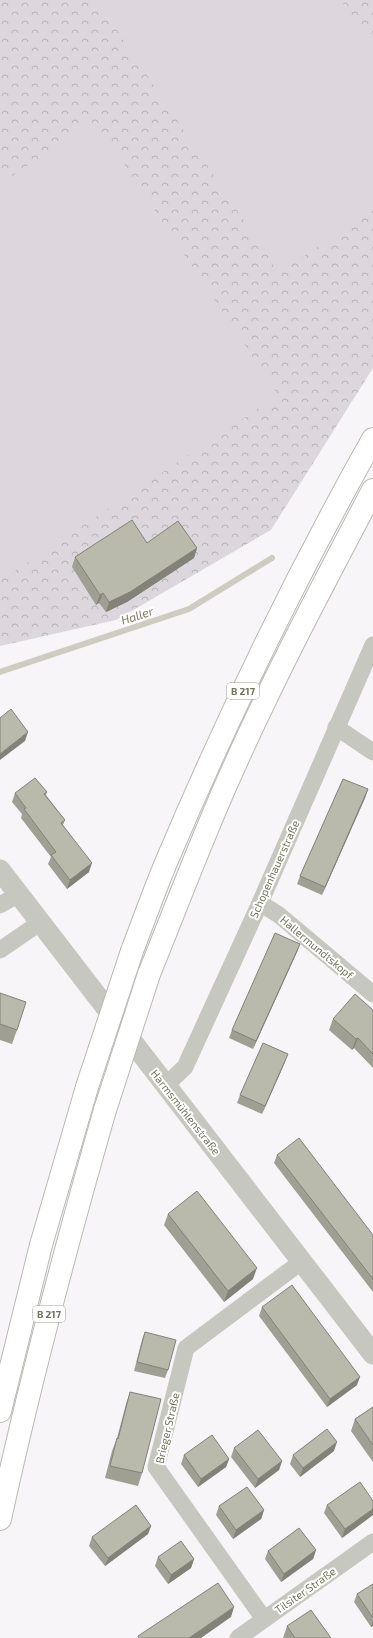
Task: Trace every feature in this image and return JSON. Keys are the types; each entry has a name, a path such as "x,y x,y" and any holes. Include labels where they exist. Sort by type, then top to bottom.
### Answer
{"highway":[{"name":"B 217","path":"0,1411 41,1245 87,1087 132,951 167,859 211,758 283,607 373,439"},
{"name":"B 217","path":"0,1519 61,1263 105,1110 149,974 189,873 234,767 304,620 373,490"}],"street":[{"name":"Schopenhauerstraße","path":"166,1086 185,1067 260,903 336,727 373,646"},
{"path":"336,727 373,752"},
{"name":"Harmsmühlenstraße","path":"0,870 373,1354"},
{"path":"0,905 19,894"},
{"name":"Hallermundtskopf","path":"260,903 279,915 373,994"},
{"path":"0,950 41,922"},
{"name":"Brieger Straße","path":"264,1619 156,1467 186,1348 301,1262"},
{"name":"Tilsiter Straße","path":"244,1636 264,1619 373,1542"}],"green space":[{"path":"0,0 373,0 373,368 271,530 116,620 0,646"},
{"path":"108,0 341,0 373,48 373,210 279,273 100,5"},
{"path":"95,121 278,395 0,581 0,184"}],"building":[{"path":"132,520 147,543 178,521 197,548 130,592 109,602 103,593 100,595 75,557"},
{"path":"11,709 28,732 0,754 0,718"},
{"path":"35,778 47,792 44,794 65,820 61,823 92,863 70,880 51,855 56,852 24,809 26,808 15,793"},
{"path":"343,779 368,789 325,887 300,876"},
{"path":"275,933 300,944 256,1041 232,1030"},
{"path":"0,993 26,1002 17,1030 0,1024"},
{"path":"355,994 373,1010 373,1054 358,1038 356,1039 333,1019"},
{"path":"263,1043 288,1054 265,1106 240,1095"},
{"path":"299,1138 373,1235 373,1279 277,1155"},
{"path":"197,1191 257,1268 228,1291 168,1214"},
{"path":"292,1285 360,1377 330,1399 262,1307"},
{"path":"145,1332 176,1340 168,1370 137,1362"},
{"path":"130,1392 161,1399 142,1473 110,1466"},
{"path":"373,1407 373,1445 355,1419"},
{"path":"327,1429 337,1442 303,1468 293,1455"},
{"path":"258,1430 282,1461 258,1479 234,1448"},
{"path":"212,1435 229,1459 201,1479 184,1455"},
{"path":"360,1482 373,1501 373,1509 345,1529 327,1505"},
{"path":"247,1487 264,1510 236,1530 219,1506"},
{"path":"136,1505 151,1526 108,1558 92,1537"},
{"path":"299,1528 316,1550 284,1574 268,1551"},
{"path":"181,1541 194,1559 171,1575 158,1557"},
{"path":"218,1583 234,1607 189,1638 139,1638 138,1636"},
{"path":"373,1584 373,1618 357,1594"},
{"path":"311,1610 331,1638 295,1638 287,1626"}],"waterway":[{"name":"Haller","path":"0,672 189,609 272,558"}]}
